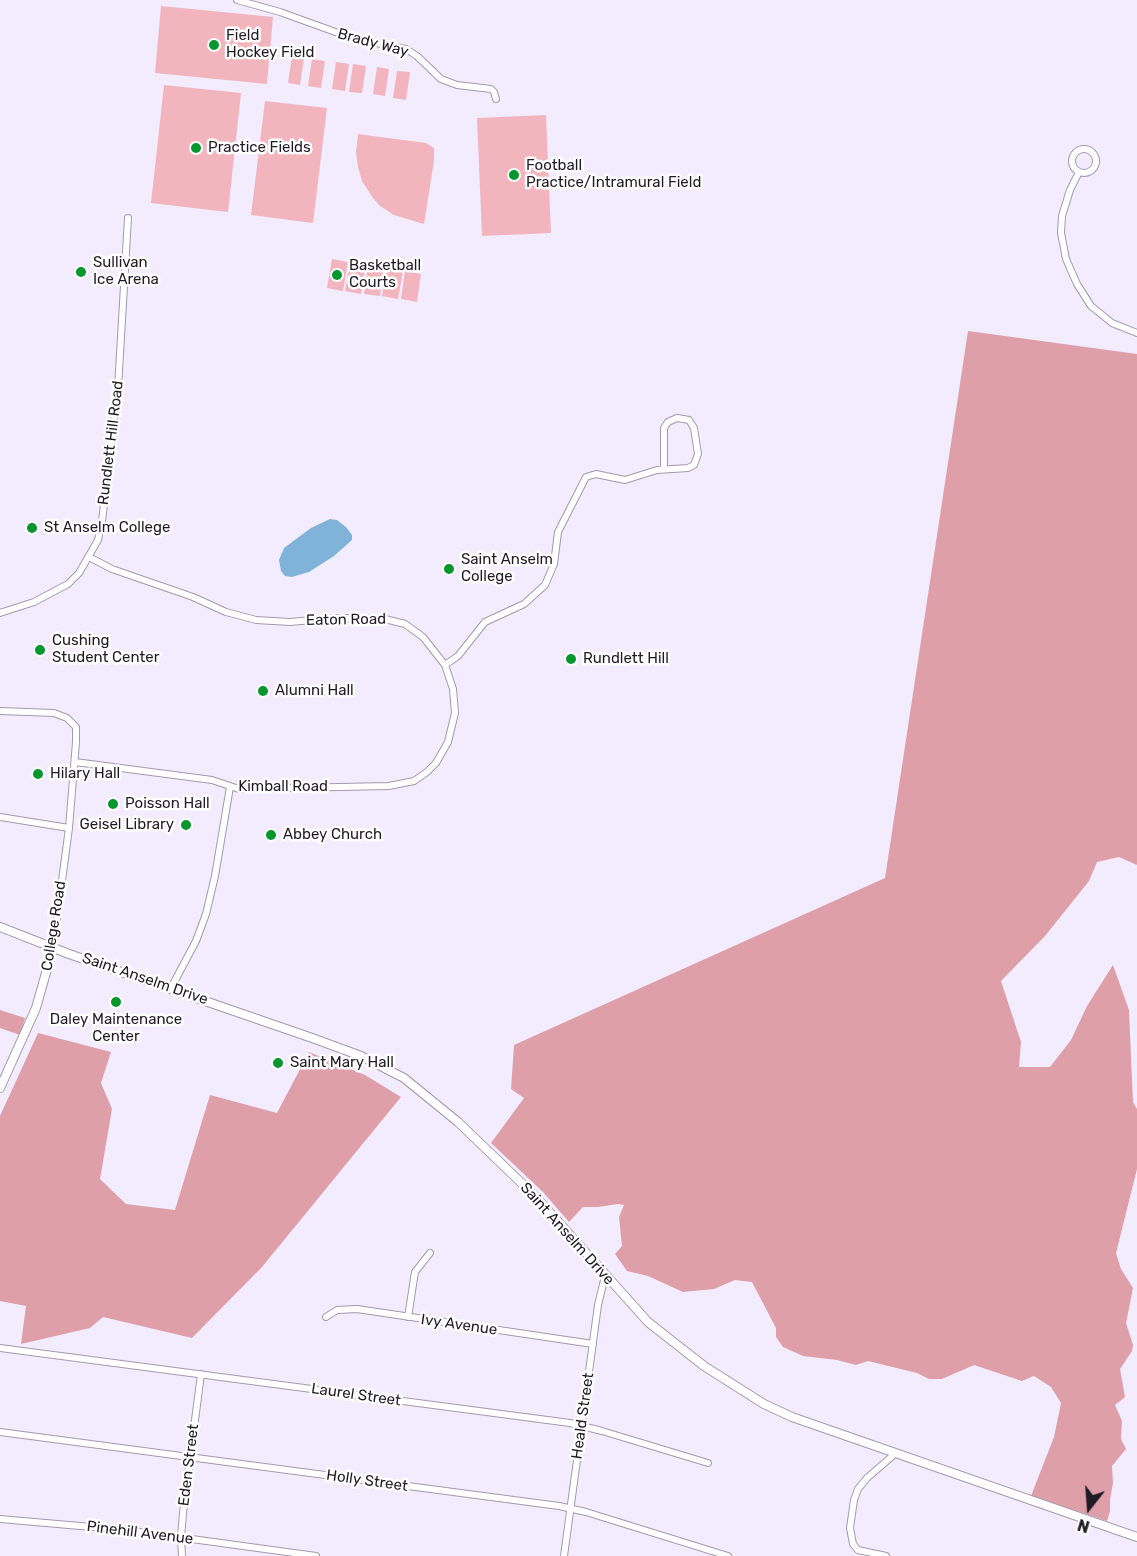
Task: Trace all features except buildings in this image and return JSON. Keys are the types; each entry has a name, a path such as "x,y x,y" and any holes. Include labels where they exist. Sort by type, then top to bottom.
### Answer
{"street":[{"name":"Brady Way","path":"237,0 280,12 352,39 406,50 417,56 441,79 465,86 491,89 496,99"},
{"path":"1079,149 1090,150 1095,155 1096,166 1087,173 1079,172 1072,164 1073,157 1079,149"},
{"path":"1079,172 1070,190 1062,216 1061,233 1066,259 1081,291 1097,312 1112,323 1137,333"},
{"name":"Rundlett Hill Road","path":"0,613 27,605 62,588 76,576 98,540 118,388 128,218"},
{"path":"445,665 458,656 484,622 530,600 545,585 554,564 558,532 585,477 596,474 625,480 664,469 688,468 696,463 698,454 694,428 689,420 677,418 666,424 664,469"},
{"name":"Eaton Road","path":"89,557 112,569 194,597 226,612 256,620 282,622 336,618 400,622 423,637 445,665"},
{"name":"Kimball Road","path":"171,988 196,941 206,914 230,787 249,789 389,786 414,781 436,763 444,752 451,734 455,704 445,665"},
{"name":"College Road","path":"0,711 54,712 68,718 76,727 77,734 69,828 52,958 34,1014 0,1088"},
{"path":"75,762 212,780 230,787"},
{"path":"0,817 69,828"},
{"name":"Saint Anselm Drive","path":"0,927 53,948 361,1056 404,1078 458,1122 536,1197 636,1310 661,1334 746,1395 792,1417 1137,1537"},
{"path":"408,1317 415,1272 430,1254"},
{"name":"Heald Street","path":"564,1556 598,1305 605,1276"},
{"name":"Ivy Avenue","path":"326,1317 337,1310 347,1309 593,1344"},
{"name":"Laurel Street","path":"0,1348 582,1425 708,1463"},
{"name":"Eden Street","path":"182,1556 181,1538 201,1374"},
{"name":"Holly Street","path":"0,1432 571,1508 728,1556"},
{"path":"886,1556 858,1550 853,1544 850,1528 858,1489 896,1453"},
{"name":"Pinehill Avenue","path":"0,1519 82,1525 316,1556"}],"shaded area":[{"name":"Field Hockey Field","path":"161,6 273,17 267,84 155,73"},
{"path":"292,56 304,58 300,85 288,83"},
{"path":"312,59 325,61 321,88 308,86"},
{"path":"336,62 349,64 345,91 332,89"},
{"path":"353,64 366,66 362,93 349,92"},
{"path":"377,67 389,69 385,96 373,94"},
{"path":"397,71 410,72 406,100 393,98"},
{"name":"Practice Fields","path":"164,85 241,93 228,212 151,203"},
{"path":"265,101 327,108 313,223 251,215"},
{"name":"Football Practice/Intramural Field","path":"546,115 551,233 482,236 477,118"},
{"path":"358,134 426,143 434,148 424,224 394,215 380,206 373,198 362,181 358,167 356,153"},
{"name":"Basketball Courts","path":"332,259 348,262 343,291 327,288"},
{"name":"Basketball Courts","path":"350,263 366,265 361,294 345,291"},
{"name":"Basketball Courts","path":"368,265 384,268 380,296 364,294"},
{"name":"Basketball Courts","path":"387,268 403,271 398,299 382,296"},
{"name":"Basketball Courts","path":"405,271 421,274 417,302 401,299"},
{"path":"968,331 1137,354 1137,865 1119,857 1097,862 1089,881 1045,936 1001,981 1021,1042 1019,1067 1050,1067 1071,1040 1087,1006 1113,965 1129,1010 1133,1102 1137,1109 1137,1169 1116,1253 1121,1269 1133,1288 1126,1323 1133,1345 1132,1351 1120,1369 1125,1397 1115,1405 1122,1421 1121,1439 1126,1449 1112,1466 1113,1483 1107,1521 1031,1496 1054,1437 1061,1403 1051,1387 1034,1376 1022,1381 974,1365 942,1379 929,1379 917,1373 868,1361 856,1365 803,1356 783,1347 776,1337 776,1328 752,1282 735,1280 714,1289 683,1292 648,1276 627,1271 615,1254 622,1246 619,1217 624,1205 583,1207 569,1222 543,1192 491,1143 524,1098 511,1089 514,1045 885,878"},
{"path":"0,1010 25,1018 20,1035 0,1028"},
{"path":"38,1033 111,1052 101,1083 112,1109 100,1179 126,1204 175,1210 210,1095 277,1113 309,1052 365,1075 401,1097 262,1267 192,1338 103,1317 90,1328 21,1344 26,1306 0,1301 0,1116"}],"water":[{"path":"330,519 337,520 346,527 352,535 352,540 334,556 309,572 292,577 285,576 281,571 279,560 284,548 311,528"}],"place":[{"name":"Field Hockey Field","path":"214,45"},
{"name":"Practice Fields","path":"196,148"},
{"name":"Football Practice/Intramural Field","path":"514,175"},
{"name":"Sullivan Ice Arena","path":"81,272"},
{"name":"Basketball Courts","path":"337,275"},
{"name":"St Anselm College","path":"32,528"},
{"name":"Saint Anselm College","path":"449,569"},
{"name":"Cushing Student Center","path":"40,650"},
{"name":"Rundlett Hill","path":"571,659"},
{"name":"Alumni Hall","path":"263,691"},
{"name":"Hilary Hall","path":"38,774"},
{"name":"Poisson Hall","path":"113,804"},
{"name":"Geisel Library","path":"186,825"},
{"name":"Abbey Church","path":"271,835"},
{"name":"Daley Maintenance Center","path":"116,1002"},
{"name":"Saint Mary Hall","path":"278,1063"}]}
